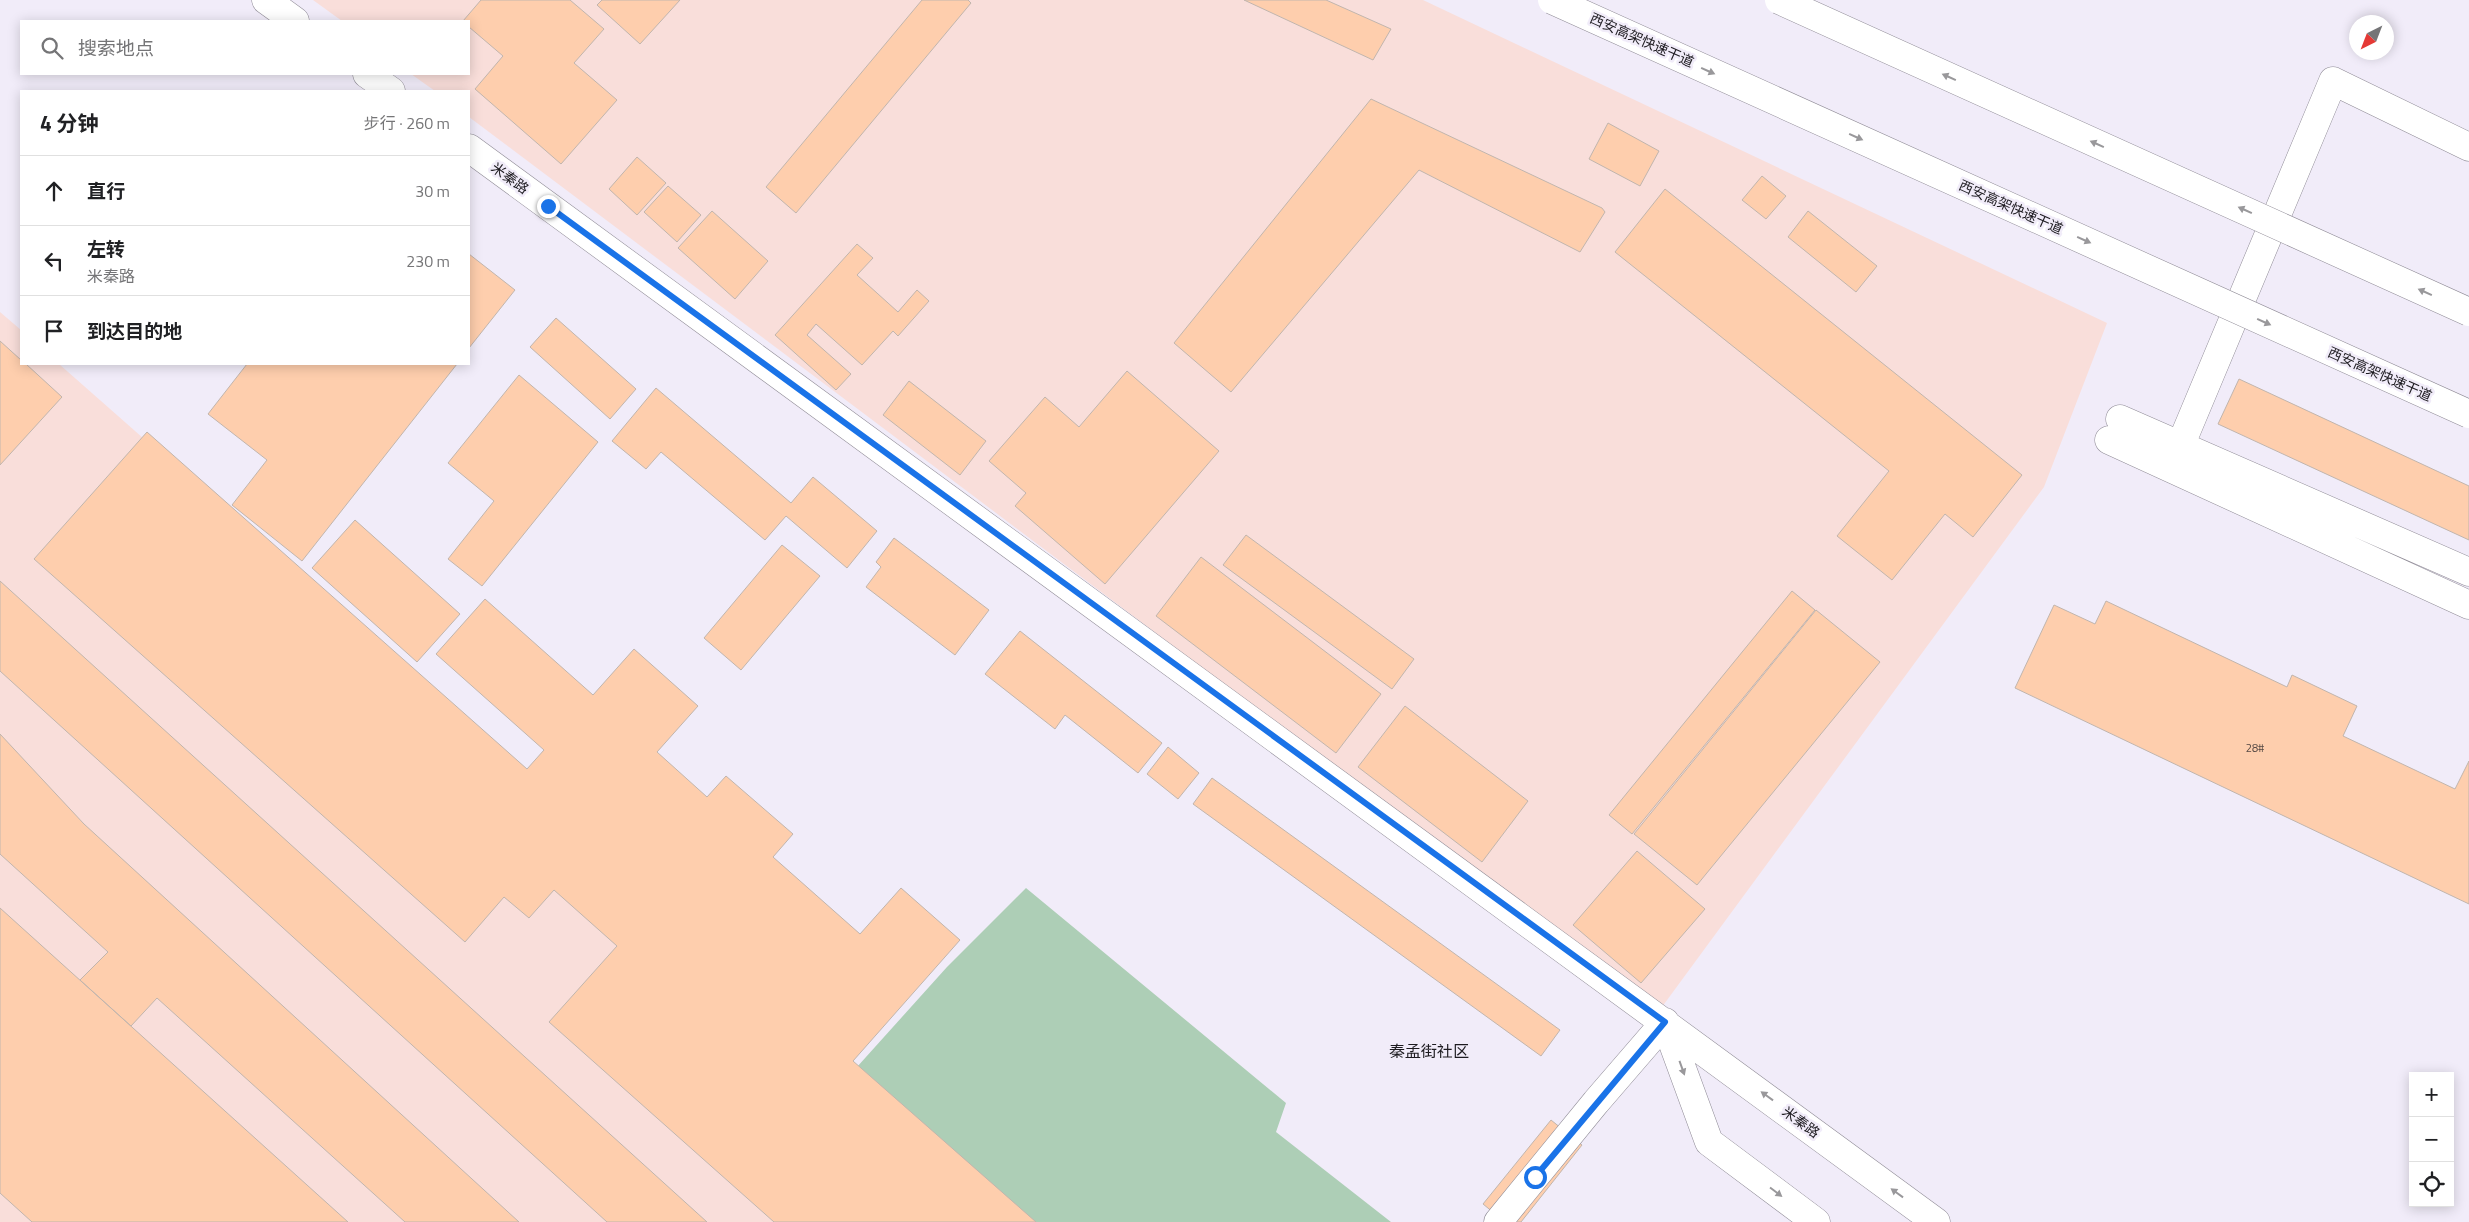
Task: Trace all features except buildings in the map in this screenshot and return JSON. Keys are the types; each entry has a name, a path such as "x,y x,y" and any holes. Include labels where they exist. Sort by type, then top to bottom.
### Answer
{"main road":[{"path":"266,0 294,20"},
{"name":"西安高架快速干道","path":"1552,0 2469,414"},
{"path":"1779,0 2469,312"},
{"path":"368,75 390,90"},
{"path":"2175,456 2333,81 2469,147"},
{"name":"米秦路","path":"470,149 1936,1222"},
{"path":"2115,430 2175,456 2469,572"},
{"path":"2175,456 2469,605"},
{"path":"1498,1222 1596,1102 1665,1022 1709,1142 1816,1222"}],"shaded area":[{"path":"313,0 1423,0 2107,323 2044,487 1659,1011 470,118 470,90 434,90 412,75 470,75 470,20 341,20"},
{"path":"0,312 20,329 20,365 60,365 1033,1222 0,1222"}],"green space":[{"path":"1026,888 1286,1103 1276,1132 1391,1222 995,1222 839,1087 947,967"}],"district":[{"name":"秦孟街社区","path":"1429,1051"}],"route":[{"path":"548,206 1665,1022 1535,1177"}]}
